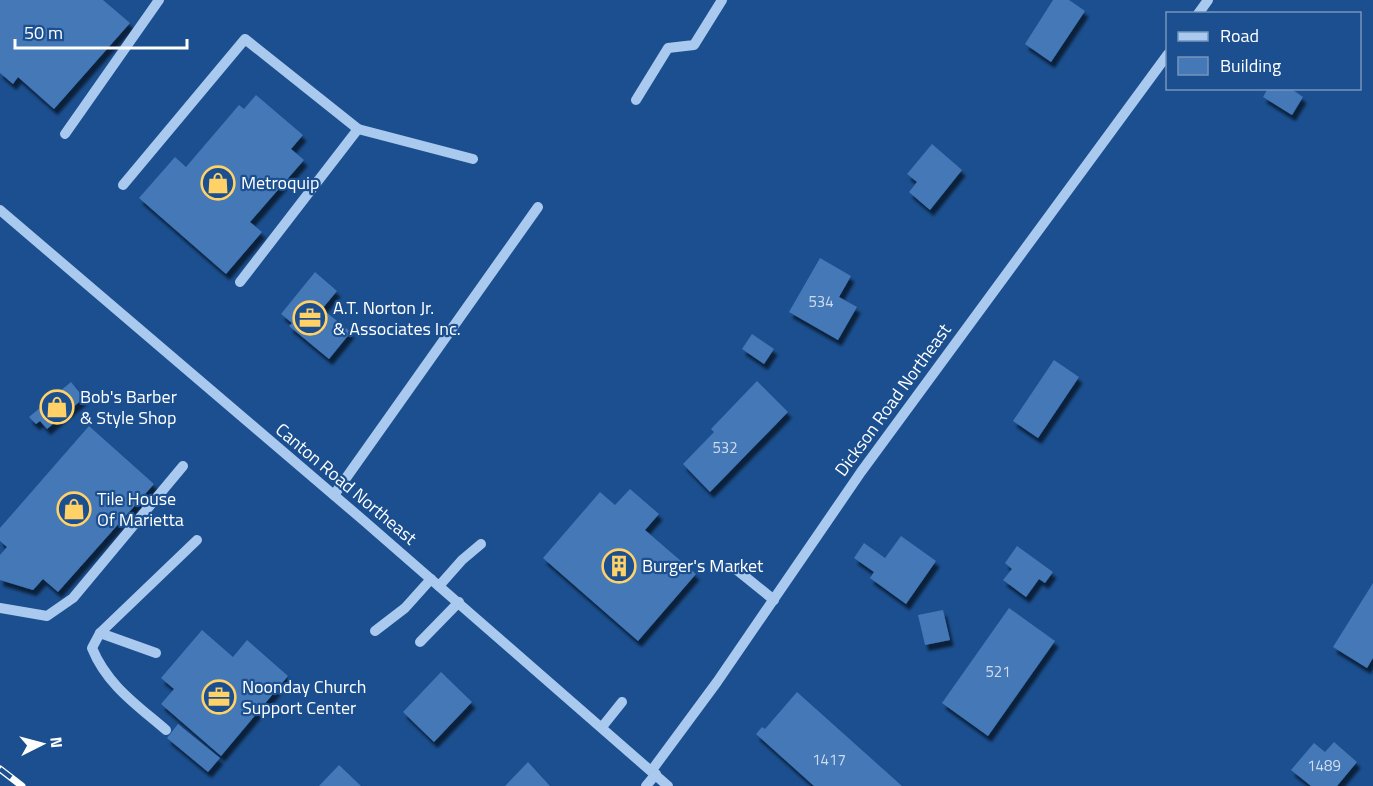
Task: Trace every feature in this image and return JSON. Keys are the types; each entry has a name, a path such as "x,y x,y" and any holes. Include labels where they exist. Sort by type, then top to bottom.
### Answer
{"street":[{"path":"65,134 159,0"},
{"path":"636,100 668,48 694,45 722,0"},
{"path":"123,185 245,39 358,129 473,159"},
{"name":"Dickson Road Northeast","path":"645,786 861,472 1166,55"},
{"path":"240,282 358,129"},
{"path":"334,495 538,207"},
{"name":"Canton Road Northeast","path":"0,210 459,602 668,786"},
{"path":"0,608 47,616 73,598 183,466"},
{"path":"166,730 115,687 92,648 100,633 197,540"},
{"path":"375,631 481,544"},
{"path":"736,570 774,600"},
{"path":"420,642 459,602"},
{"path":"100,633 156,653"},
{"path":"602,727 622,702"}],"building":[{"path":"0,0 103,0 130,23 54,109 18,77 13,84 0,73"},
{"path":"1053,0 1069,0 1085,11 1051,62 1025,44"},
{"path":"1267,90 1293,90 1303,97 1292,115 1263,97"},
{"name":"Metroquip","path":"256,95 303,135 291,149 304,160 250,222 262,232 226,274 139,198 175,157 186,167 239,105 244,109"},
{"path":"932,144 962,170 930,210 909,192 917,182 907,174"},
{"path":"820,258 851,276 839,297 857,307 838,340 789,312"},
{"name":"A.T. Norton Jr. & Associates Inc.","path":"315,272 337,291 322,309 351,332 329,359 289,326 292,323 281,314"},
{"path":"752,334 774,349 764,364 742,349"},
{"path":"1054,360 1079,377 1038,438 1013,421"},
{"path":"757,381 788,412 710,492 683,464 714,432 711,429"},
{"name":"Bob's Barber & Style Shop","path":"71,382 84,398 47,429 40,421 36,424 29,417"},
{"name":"Tile House Of Marietta","path":"89,426 154,484 58,592 43,579 33,590 0,580 0,555 7,547 0,541 0,528"},
{"name":"Burger's Market","path":"630,489 659,514 645,530 696,574 638,641 543,558 600,492 615,505"},
{"path":"901,536 936,561 906,604 870,578 874,572 854,558 864,543 885,558"},
{"path":"1017,546 1053,572 1045,583 1039,579 1026,597 1003,580 1012,569 1005,563"},
{"path":"1373,583 1373,658 1367,668 1333,647"},
{"path":"1009,608 1055,641 988,736 942,703"},
{"path":"943,610 950,640 925,645 918,615"},
{"name":"Noonday Church Support Center","path":"202,630 233,657 247,640 288,676 221,756 161,704 174,689 161,678"},
{"path":"441,672 472,702 434,742 403,712"},
{"path":"797,692 902,786 814,786 756,734 762,727 765,729"},
{"path":"178,724 220,758 208,772 167,738"},
{"path":"1334,742 1357,762 1337,786 1311,786 1291,770 1314,743 1325,752"},
{"path":"528,762 550,786 505,786"},
{"path":"339,765 361,786 319,786"}],"railway":[{"path":"0,769 22,786"}],"place":[{"name":"Metroquip","path":"218,183"},
{"name":"A.T. Norton Jr. & Associates Inc.","path":"310,318"},
{"name":"Bob's Barber & Style Shop","path":"57,407"},
{"name":"Tile House Of Marietta","path":"74,509"},
{"name":"Burger's Market","path":"619,566"},
{"name":"Noonday Church Support Center","path":"219,697"}]}
